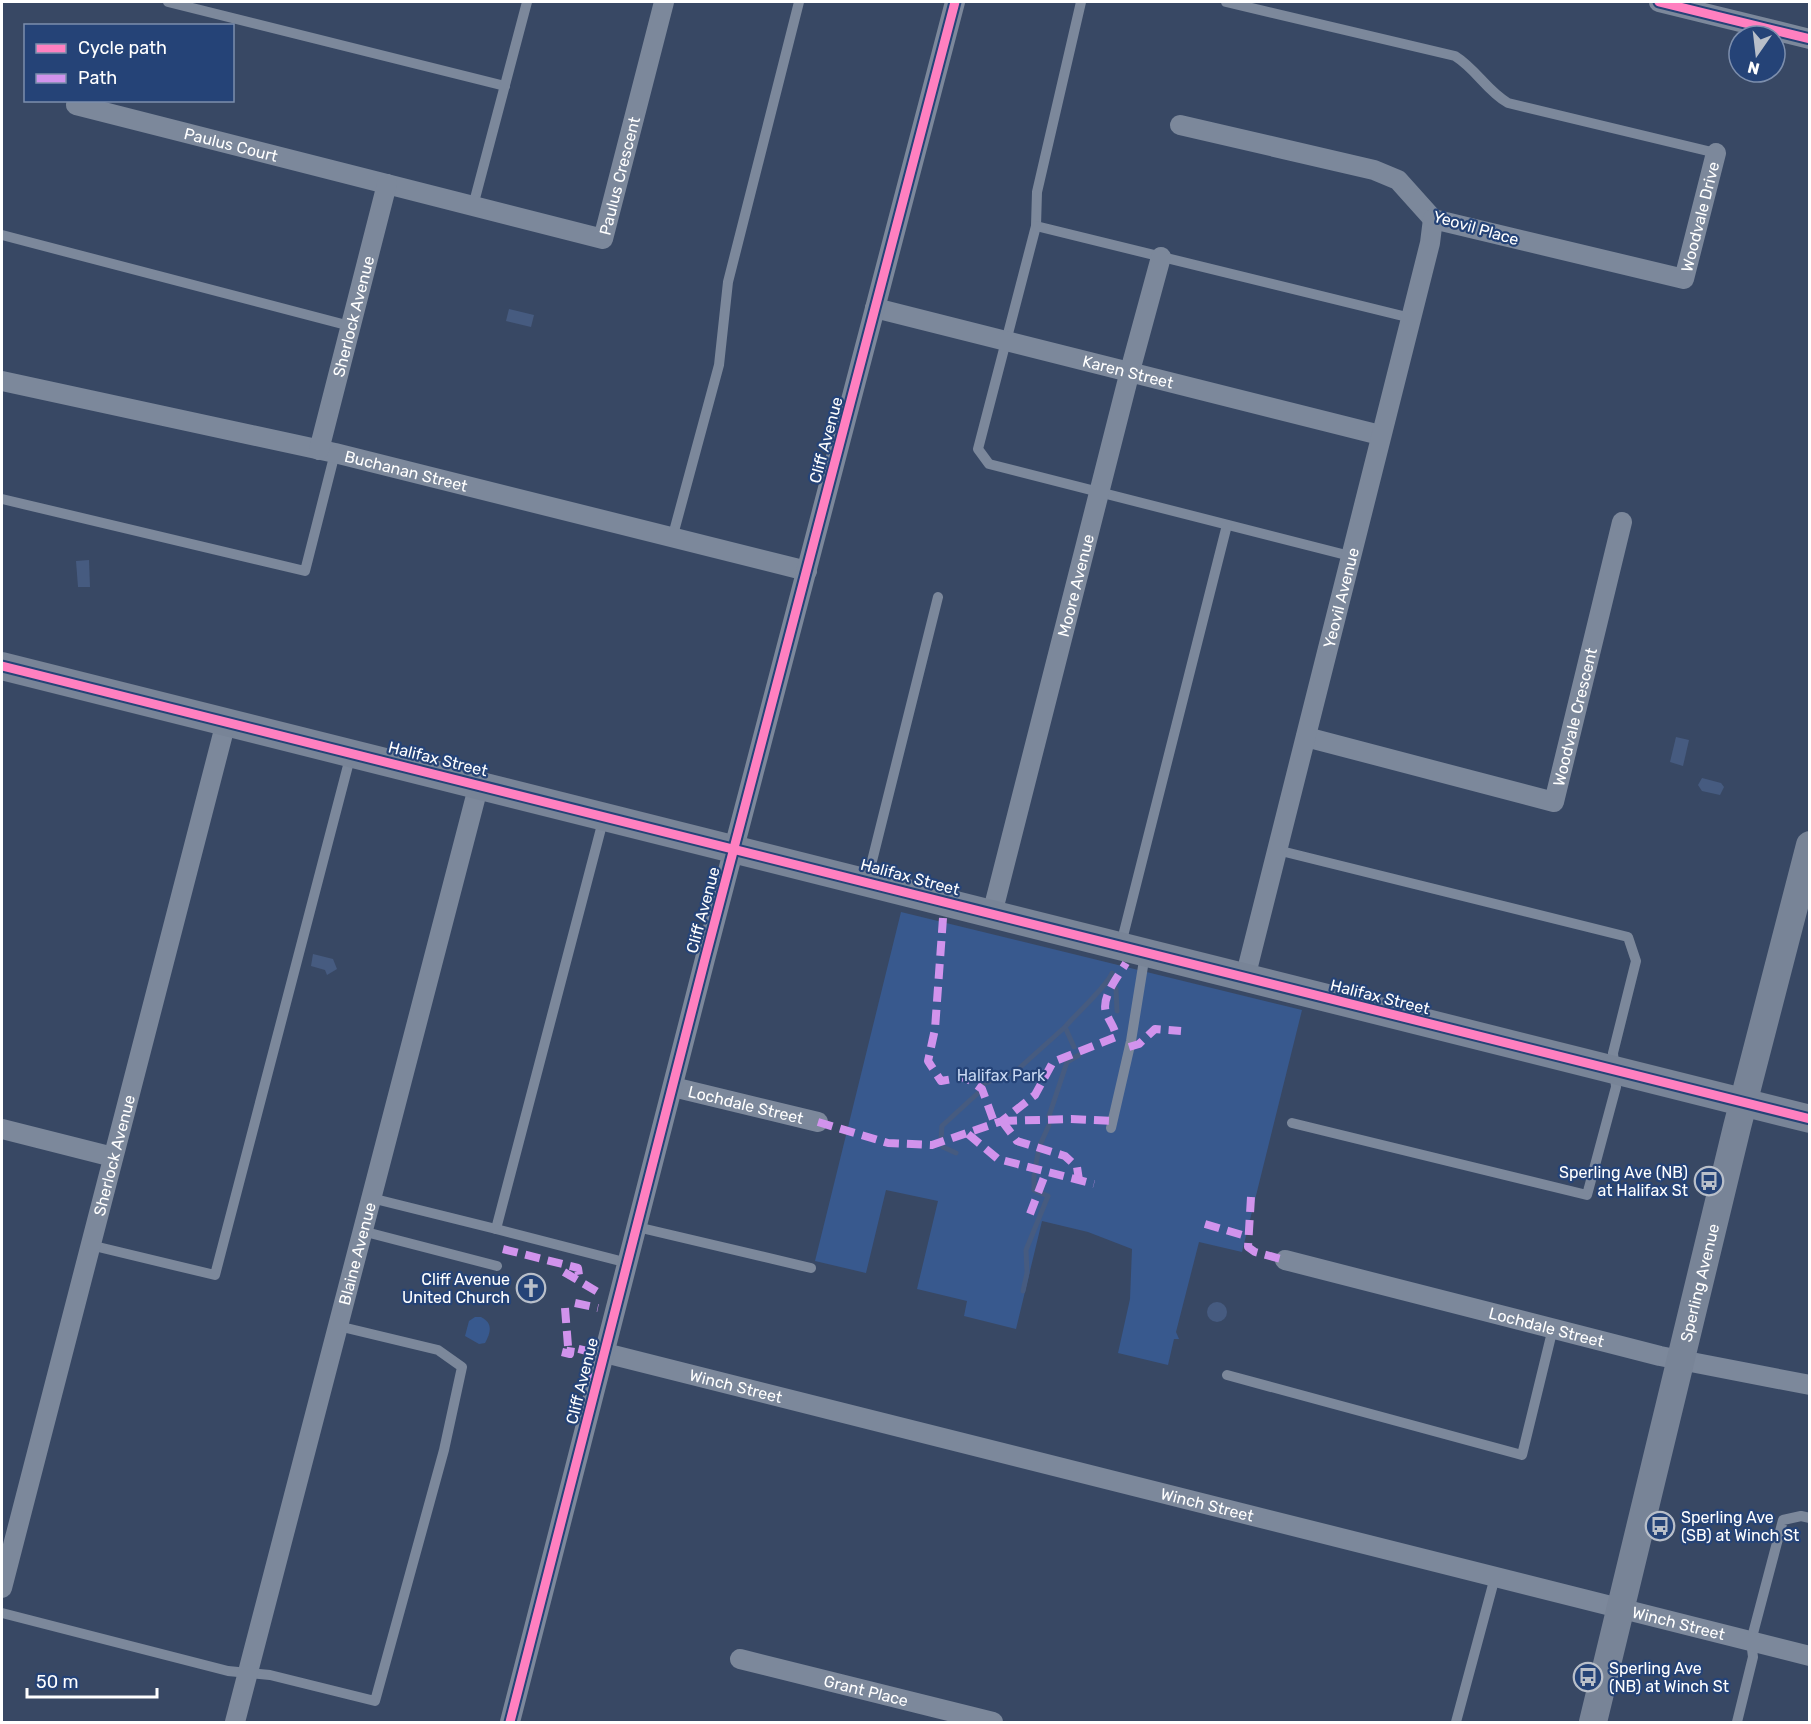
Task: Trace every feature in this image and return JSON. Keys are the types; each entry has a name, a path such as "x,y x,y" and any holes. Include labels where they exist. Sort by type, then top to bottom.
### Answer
{"street":[{"name":"Paulus Crescent","path":"387,184 603,239 664,2"},
{"name":"Cliff Avenue","path":"510,1722 955,2"},
{"path":"1659,2 1809,39"},
{"name":"Paulus Court","path":"76,105 387,184"},
{"name":"Yeovil Place","path":"1180,125 1374,170 1398,180 1433,219 1684,279"},
{"name":"Woodvale Drive","path":"1684,279 1716,153"},
{"name":"Sherlock Avenue","path":"327,452 350,326 387,184"},
{"name":"Yeovil Avenue","path":"1245,978 1380,435 1431,243 1433,219"},
{"name":"Moore Avenue","path":"992,914 1161,257"},
{"name":"Karen Street","path":"875,308 1380,435"},
{"name":"Buchanan Street","path":"2,381 327,452 673,535 807,571"},
{"name":"Woodvale Crescent","path":"1305,737 1554,802 1622,522"},
{"name":"Halifax Street","path":"2,666 1809,1119"},
{"name":"Sherlock Avenue","path":"2,1588 226,722"},
{"name":"Blaine Avenue","path":"235,1722 479,784"},
{"name":"Sperling Avenue","path":"1593,1722 1809,845"},
{"name":"Lochdale Street","path":"673,1087 818,1122"},
{"path":"2,1129 113,1156"},
{"name":"Lochdale Street","path":"1286,1260 1682,1360 1809,1385"},
{"name":"Winch Street","path":"605,1353 1809,1656"},
{"name":"Grant Place","path":"740,1659 993,1722"}],"lane":[{"path":"168,2 505,86"},
{"path":"473,206 527,2"},
{"path":"673,535 719,365 728,282 799,2"},
{"path":"1081,2 1036,192 1036,226 978,448 989,464 1350,556"},
{"path":"1226,2 1455,56 1467,63 1496,96 1508,103 1716,153"},
{"path":"1036,226 1411,318"},
{"path":"2,234 350,326"},
{"path":"2,499 305,571 327,452"},
{"path":"1111,1128 1131,1041 1132,951 1227,525"},
{"path":"867,881 938,597"},
{"path":"90,1245 215,1275 351,753"},
{"path":"496,1229 604,816"},
{"path":"1277,850 1628,938 1636,961 1613,1053 1616,1087 1587,1195 1292,1123"},
{"path":"371,1198 628,1263"},
{"path":"637,1227 811,1268"},
{"path":"362,1231 497,1266"},
{"path":"2,1613 228,1671 270,1675 375,1701 444,1450 462,1367 438,1350 338,1326"},
{"path":"1227,1375 1522,1455 1553,1328"},
{"path":"1737,1722 1753,1657 1751,1641 1783,1520 1801,1516 1809,1518"},
{"path":"1456,1722 1495,1577"}],"green space":[{"name":"Halifax Park","path":"901,912 1302,1010 1242,1252 1199,1242 1176,1332 1179,1339 1174,1339 1168,1365 1118,1353 1130,1299 1132,1249 1088,1232 1042,1221 1016,1329 964,1316 967,1301 917,1289 938,1201 886,1190 866,1273 815,1261"},
{"path":"475,1317 481,1317 488,1322 490,1332 485,1343 479,1344 465,1336 469,1321"}],"shaded area":[{"path":"509,309 534,315 531,327 506,321"},
{"path":"89,560 90,587 78,587 76,561"},
{"path":"1676,737 1689,740 1683,766 1670,762"},
{"path":"1702,778 1721,783 1724,787 1720,795 1702,791 1698,785"},
{"path":"313,954 333,959 337,969 327,975 325,970 311,966"},
{"path":"1217,1302 1224,1305 1227,1312 1224,1319 1217,1322 1210,1319 1207,1312 1210,1305"}],"waterway":[{"path":"1074,1047 1065,1027 1098,992 1112,973"},
{"path":"1116,989 1117,1011"},
{"path":"983,1084 1016,1071 1065,1027"},
{"path":"1049,1116 1067,1062 1079,1055"},
{"path":"941,1140 942,1126 978,1093"},
{"path":"1040,1145 1049,1125"},
{"path":"943,1147 956,1153"},
{"path":"1036,1164 1038,1153"},
{"path":"1023,1291 1027,1273 1026,1250 1048,1196 1034,1190 1034,1175"}],"marked path":[{"path":"943,918 935,1029 928,1061 941,1081 965,1077 982,1089 994,1122"},
{"path":"818,1122 888,1143 932,1145 1002,1121 1035,1095 1053,1062 1116,1037 1105,1009 1105,1002 1110,988 1126,963"},
{"path":"1129,1047 1139,1044 1155,1029 1181,1031"},
{"path":"1002,1121 1071,1119 1112,1121"},
{"path":"1002,1121 1017,1141 1065,1156 1077,1167 1079,1180"},
{"path":"968,1134 998,1159 1094,1184"},
{"path":"1030,1214 1046,1172"},
{"path":"1251,1197 1248,1247 1255,1252 1285,1260"},
{"path":"1205,1224 1249,1237"},
{"path":"503,1249 578,1268 580,1282"},
{"path":"564,1272 601,1294"},
{"path":"575,1303 598,1308"},
{"path":"565,1308 568,1346 571,1347"},
{"path":"562,1352 570,1354 571,1347 587,1351"},
{"path":"581,1374 598,1379"}],"cycle path":[{"path":"510,1722 705,959 955,2"},
{"path":"1659,2 1810,39"},
{"path":"2,666 1810,1119"}],"place":[{"name":"Sperling Ave (NB) at Halifax St","path":"1709,1181"},
{"name":"Cliff Avenue United Church","path":"531,1288"},
{"name":"Sperling Ave (SB) at Winch St","path":"1660,1526"},
{"name":"Sperling Ave (NB) at Winch St","path":"1588,1677"}]}
